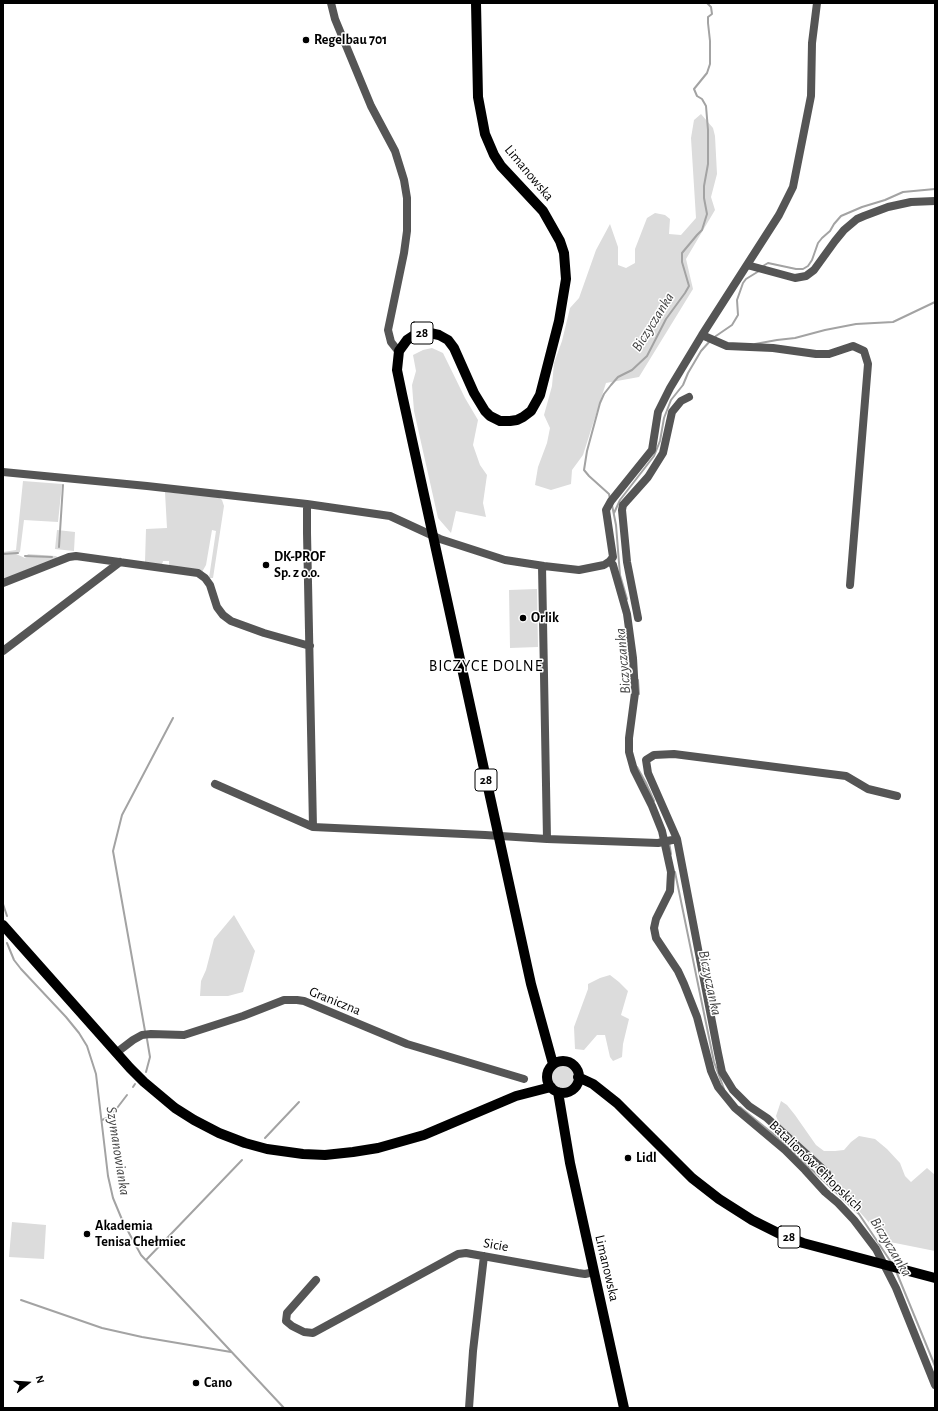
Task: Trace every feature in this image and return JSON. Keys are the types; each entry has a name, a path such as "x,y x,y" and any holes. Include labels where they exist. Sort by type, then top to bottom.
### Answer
{"main road":[{"name":"Limanowska","path":"399,352 407,340 419,333 433,333 445,338 457,352 474,393 482,407 493,418 506,422 523,417 535,406 542,389 551,356 565,290 566,273 564,253 560,241 548,219 501,166 484,134 478,98 476,3"},
{"name":"28","path":"399,352 397,365 399,382 533,994 557,1063 572,1064 577,1070 577,1081 592,1090 599,1090 611,1098 627,1112 692,1178 719,1199 752,1220 780,1234 821,1248 935,1278"},
{"path":"3,925 116,1053 144,1082 175,1108 194,1120 219,1133 245,1143 267,1149 303,1154 325,1154 353,1152 400,1143 424,1135 516,1096 555,1087 570,1090 577,1081"},
{"path":"555,1087 548,1070 557,1063"},
{"name":"Limanowska","path":"555,1087 624,1408"}],"street":[{"path":"332,3 335,19 371,106 395,151 404,180 407,198 407,231 388,330 391,342 399,352"},
{"path":"638,618 618,563 613,557 606,510 612,499 652,450 658,412 779,215 793,187 811,96 812,43 817,3"},
{"path":"747,265 795,278 806,276 814,270 839,235 857,219 888,207 911,202 935,201"},
{"path":"705,337 727,346 773,348 816,354 829,354 852,346 864,351 868,364 850,585"},
{"path":"618,563 623,505 648,476 663,453 672,412 681,401 689,397"},
{"path":"652,450 663,453"},
{"path":"3,472 307,504 395,517 433,536 505,560 542,566 579,570 618,563"},
{"path":"307,504 313,827"},
{"path":"3,583 73,556 198,573 205,578 210,585 217,608 231,621 264,633 310,646"},
{"path":"3,651 120,562"},
{"name":"Batalionów Chłopskich","path":"618,563 633,658 635,693 629,738 629,752 634,770 652,806 665,842 671,872 670,891 656,919 654,928 656,938 678,971 684,984 697,1017 711,1071 718,1087 735,1108 785,1150 825,1192 838,1203 854,1220 876,1249 896,1288 935,1385"},
{"path":"542,566 547,839"},
{"path":"828,1178 826,1173 767,1118 749,1106 733,1090 722,1072 676,839 648,773 646,760 654,755 674,754 846,776 868,789 897,796"},
{"path":"215,784 313,827 547,839 665,842 676,839"},
{"name":"Graniczna","path":"116,1053 142,1035 184,1035 244,1016 284,1000 297,1000 304,1001 407,1044 524,1079"},
{"name":"Sicie","path":"316,1280 287,1313 286,1321 304,1332 313,1333 458,1254 466,1253 484,1256 578,1274 594,1272"},
{"path":"469,1408 484,1256"}],"shaded area":[{"path":"701,114 713,128 715,136 717,174 711,197 715,210 686,259 693,289 639,377 606,383 583,455 572,470 571,484 551,490 535,485 538,467 547,443 550,428 544,415 552,386 554,363 562,341 570,308 579,298 596,250 610,224 618,247 618,265 626,268 635,263 635,249 647,218 655,213 665,215 670,219 669,234 681,235 696,218 691,138 694,120"},
{"path":"432,348 443,353 465,398 478,420 473,445 480,465 487,475 483,503 486,517 456,511 451,533 438,518 414,411 412,385 416,371 413,355 423,350"},
{"path":"23,481 62,484 58,522 24,520 20,552 16,554 25,558 28,554 56,556 58,558 3,581 3,552 16,550"},
{"path":"165,492 218,497 222,500 224,506 213,578 209,578 216,531 212,530 206,565 202,572 169,566 169,561 163,561 162,565 145,562 146,529 167,528"},
{"path":"57,530 75,532 74,551 55,549"},
{"name":"Orlik","path":"537,589 538,647 510,648 509,590"},
{"path":"234,915 255,951 243,992 228,996 200,996 201,981 206,970 214,939"},
{"path":"610,975 628,991 621,1015 629,1019 623,1044 622,1057 613,1061 610,1057 605,1035 597,1035 584,1050 575,1049 574,1027 588,989 588,984"},
{"path":"563,1066 567,1067 573,1073 573,1081 567,1087 563,1088 559,1087 553,1081 552,1077 553,1073 559,1067"},
{"path":"781,1101 787,1105 795,1115 816,1145 824,1151 844,1150 859,1136 875,1139 900,1163 905,1176 911,1182 927,1168 935,1175 935,1251 885,1241 839,1188 826,1167 779,1124 776,1116"},
{"path":"12,1222 46,1225 44,1259 9,1257"}],"waterway":[{"name":"Biczyczanka","path":"610,499 609,494 584,470 587,451 600,403 604,394 618,377 632,370 647,356 666,319 689,286 682,262 682,253 702,230 707,214 704,198 704,186 708,164 706,106 702,99 697,96 694,89 707,73 710,64 708,17 712,14 711,7 707,3"},
{"path":"763,266 768,263 803,269 808,266 812,260 818,243 830,231 841,216 903,192 935,189"},
{"path":"713,338 732,325 738,315 737,300 743,283 746,279 759,271"},
{"path":"755,344 795,338 856,324 893,322 935,302"},
{"path":"614,513 620,500 654,456 660,441 664,418 671,400 683,385 701,351 710,341"},
{"path":"59,547 63,485"},
{"name":"Biczyczanka","path":"612,505 616,525 620,575 627,599"},
{"path":"3,554 18,553"},
{"path":"25,556 52,557"},
{"name":"Biczyczanka","path":"638,680 639,694"},
{"path":"145,1031 113,851 122,815 173,718"},
{"name":"Biczyczanka","path":"637,767 654,801"},
{"name":"Biczyczanka","path":"669,842 671,854"},
{"name":"Biczyczanka","path":"675,872 714,1062 724,1089"},
{"name":"Szymanowianka","path":"3,904 7,916"},
{"name":"Szymanowianka","path":"7,943 14,960 66,1017 87,1046 96,1074 108,1176 113,1198 123,1222 141,1255 284,1408"},
{"path":"146,1072 150,1057 147,1039"},
{"path":"102,1120 109,1117 127,1095"},
{"path":"265,1138 299,1102"},
{"name":"Biczyczanka","path":"740,1107 777,1137 859,1214 891,1262"},
{"path":"146,1260 242,1160"},
{"name":"Biczyczanka","path":"896,1271 935,1366"},
{"path":"21,1300 102,1328 142,1337 231,1352"}],"place":[{"name":"Regelbau 701","path":"306,40"},
{"name":"DK-PROF Sp. z o.o.","path":"266,565"},
{"name":"Orlik","path":"523,618"},
{"name":"Lidl","path":"628,1158"},
{"name":"Akademia Tenisa Chełmiec","path":"87,1234"},
{"name":"Cano","path":"196,1383"}],"district":[{"name":"BICZYCE DOLNE","path":"486,666"}]}
